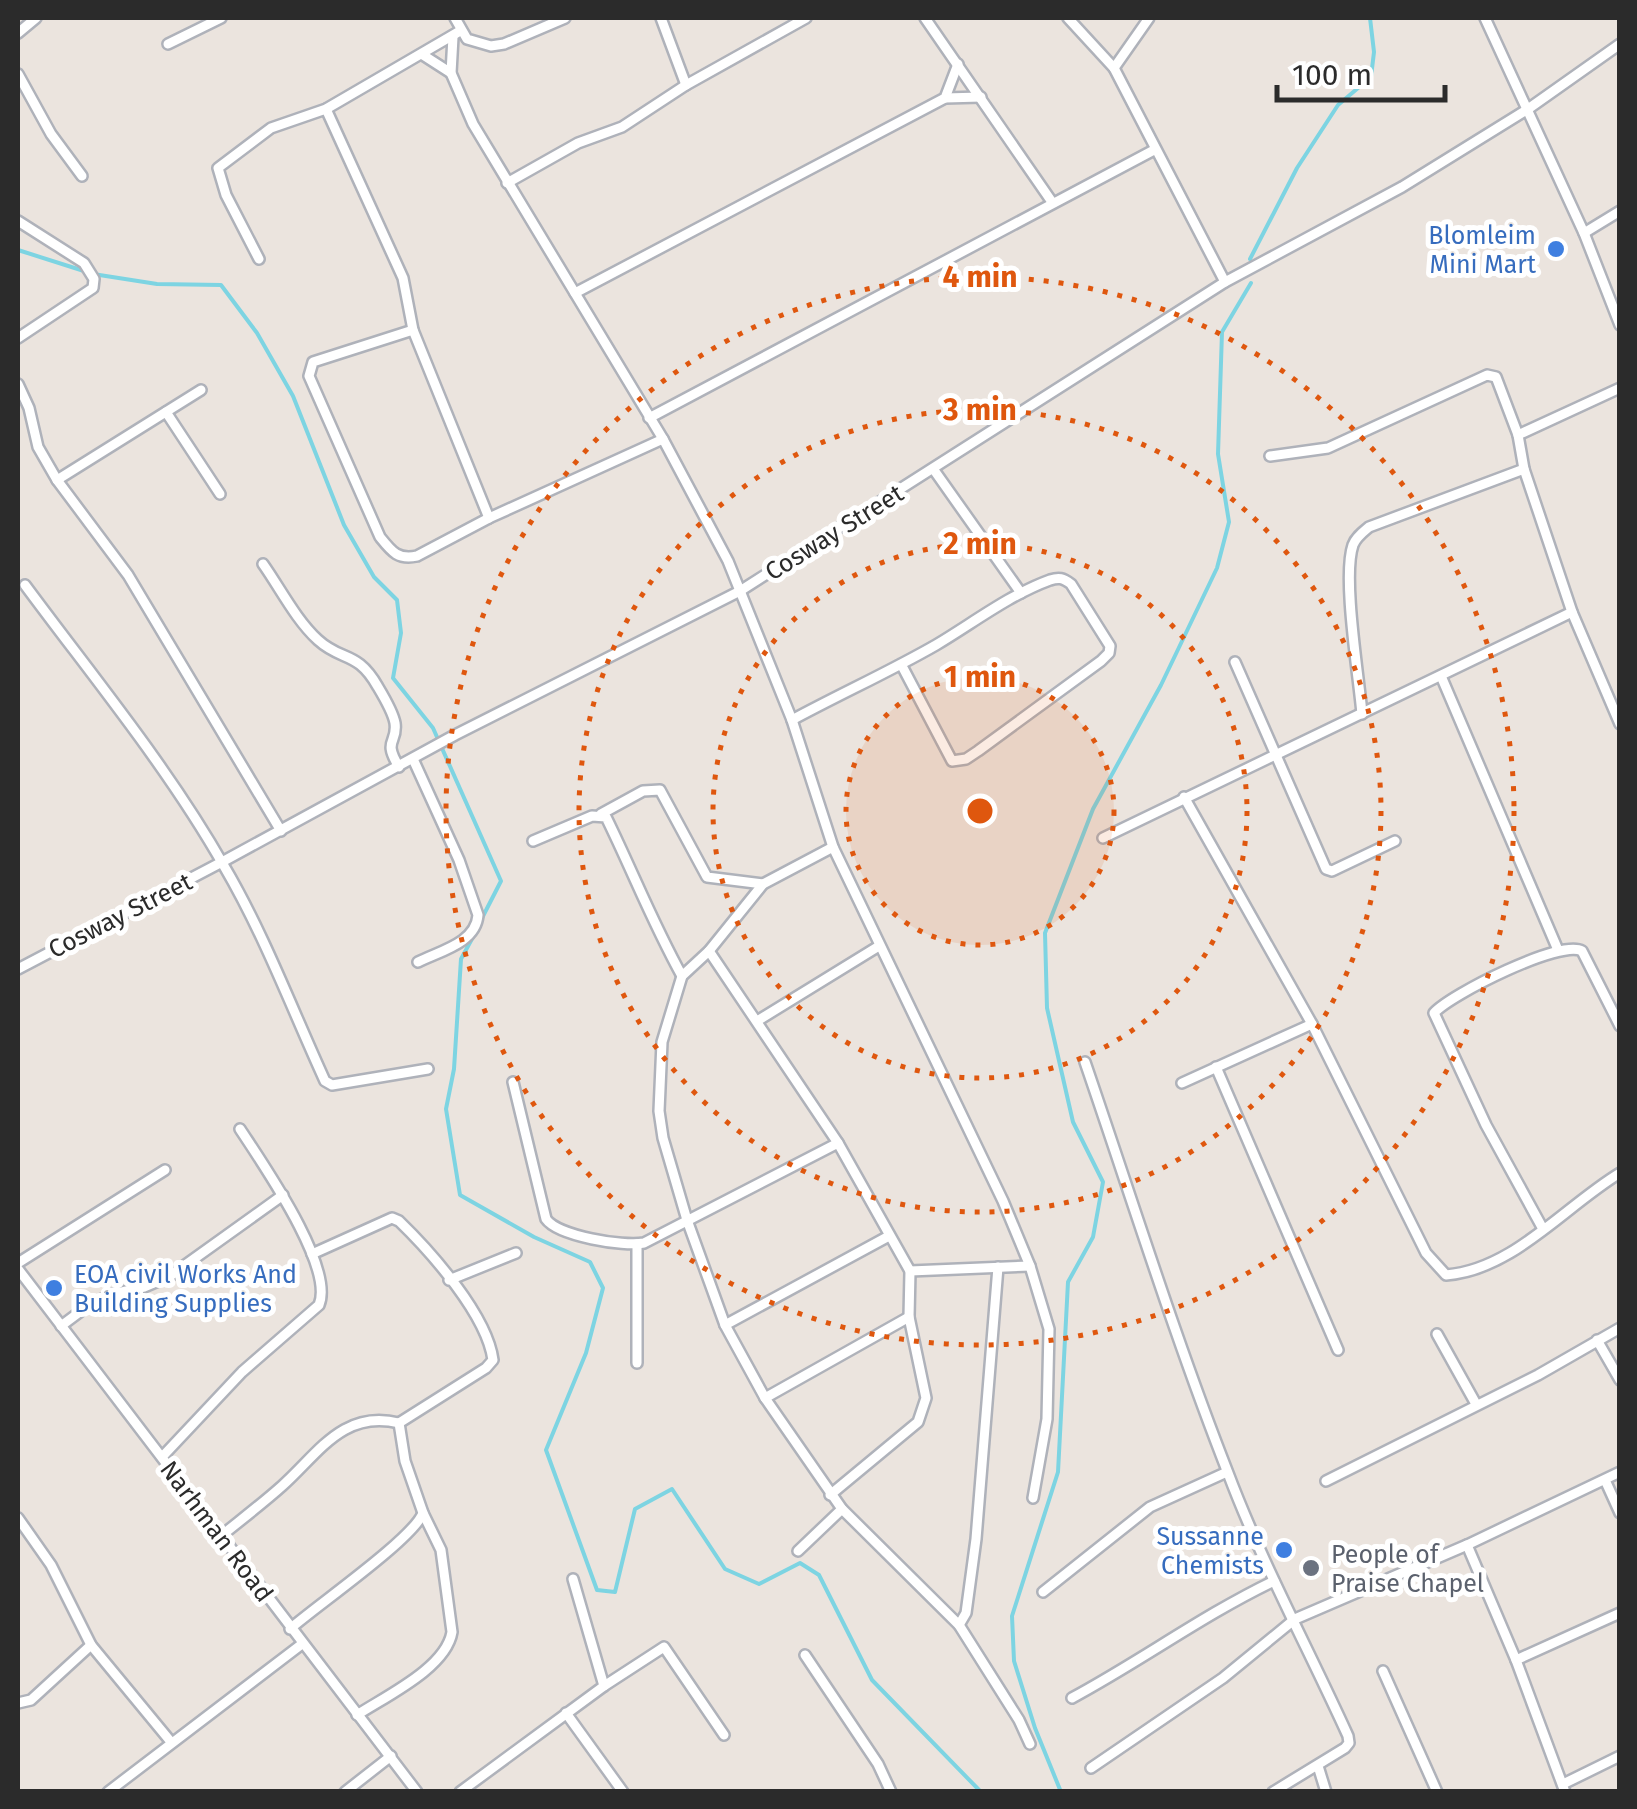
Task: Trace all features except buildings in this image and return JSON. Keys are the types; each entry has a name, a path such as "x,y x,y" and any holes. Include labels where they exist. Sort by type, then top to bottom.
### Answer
{"street":[{"path":"18,33 36,18"},
{"path":"168,44 221,18"},
{"path":"456,18 451,73 473,124 663,439 740,590 792,720 833,847 1003,1201 1030,1266 1050,1329 1047,1419 1033,1498"},
{"path":"457,34 491,46 564,18"},
{"path":"661,18 686,85"},
{"path":"506,182 578,143 622,127 686,85 806,18"},
{"path":"925,18 1052,202"},
{"path":"1068,18 1114,68 1225,282"},
{"path":"1114,68 1149,18"},
{"path":"1486,18 1584,233 1620,326"},
{"path":"260,259 226,195 218,168 271,128 326,108 457,34"},
{"name":"Cosway Street","path":"18,969 455,735 740,590 1225,282 1402,187 1528,109 1620,44"},
{"path":"423,55 451,73"},
{"path":"945,98 958,64"},
{"path":"18,74 52,134 82,176"},
{"path":"575,293 945,98 980,97"},
{"path":"326,108 402,278 413,330 490,518"},
{"path":"650,418 1154,150"},
{"path":"1584,233 1620,212"},
{"path":"18,221 84,263 94,279 93,288 18,338"},
{"path":"413,330 314,362 309,376 380,537 393,554 404,559 663,439"},
{"path":"1270,456 1328,448 1492,374 1496,377 1518,435 1524,469 1572,612 1615,702 1620,724"},
{"path":"18,384 29,408 38,447 128,576 281,830"},
{"path":"1518,435 1620,388"},
{"path":"58,480 202,390"},
{"path":"166,412 220,494"},
{"path":"1362,714 1352,617 1353,544 1369,527 1524,469"},
{"path":"934,470 1022,593"},
{"path":"264,564 315,638 330,650 350,655 378,687 394,722 389,747 399,766"},
{"path":"792,720 1055,578 1071,584 1108,638 1108,653 966,758 952,762 901,664"},
{"path":"25,585 174,786 222,862 244,901 325,1080 332,1085 428,1069"},
{"path":"1104,838 1572,612"},
{"path":"1234,662 1329,872 1395,841"},
{"path":"1442,676 1558,950"},
{"path":"415,758 478,915 468,937 418,962"},
{"path":"534,840 600,814 626,798 660,790 707,878 762,884"},
{"path":"1184,798 1312,1024 1437,1268 1446,1275 1469,1270 1523,1244 1620,1173"},
{"path":"600,814 606,817 657,932 682,976"},
{"path":"833,847 762,884 709,951 682,976 662,1039 659,1111 663,1138 687,1220 726,1325 766,1398 842,1510 959,1626 1030,1744"},
{"path":"757,1021 879,946"},
{"path":"1543,1229 1486,1125 1434,1013 1480,984 1558,950 1574,948 1582,952 1620,1026"},
{"path":"709,951 838,1143 910,1271 909,1318 926,1398 924,1410 918,1422 830,1495"},
{"path":"1182,1083 1312,1024"},
{"path":"1085,1062 1228,1472 1349,1742 1318,1766 1273,1792"},
{"path":"1216,1066 1338,1350"},
{"path":"513,1082 548,1224 560,1231 637,1244 838,1143"},
{"path":"162,1457 242,1372 319,1305 322,1285 312,1254 284,1195 240,1129"},
{"path":"18,1268 164,1170"},
{"path":"61,1326 89,1305 170,1276 284,1195"},
{"path":"312,1254 392,1218 405,1227 449,1280 476,1318 493,1360 467,1382 399,1423 400,1446 423,1513 441,1550 451,1613 450,1644 436,1662 357,1715"},
{"path":"726,1325 889,1236"},
{"path":"637,1244 637,1362"},
{"path":"449,1280 516,1253"},
{"path":"910,1271 1030,1266"},
{"path":"959,1626 966,1612 976,1540 998,1267"},
{"name":"Narhman Road","path":"18,1268 417,1792"},
{"path":"766,1398 909,1318"},
{"path":"1326,1481 1526,1382 1620,1328"},
{"path":"1436,1334 1476,1404"},
{"path":"1596,1340 1620,1380"},
{"path":"221,1536 282,1486 332,1435 377,1420 399,1423"},
{"path":"1043,1592 1150,1507 1228,1472"},
{"path":"1091,1768 1223,1678 1295,1619 1467,1545 1620,1472"},
{"path":"1604,1480 1620,1513"},
{"path":"798,1551 842,1510"},
{"path":"290,1629 418,1524 423,1513"},
{"path":"18,1518 51,1565 91,1645 171,1742"},
{"path":"1467,1545 1564,1788 1620,1756"},
{"path":"573,1579 604,1686"},
{"path":"1072,1698 1122,1672 1215,1610 1274,1581"},
{"path":"1516,1660 1620,1613"},
{"path":"108,1792 302,1644"},
{"path":"18,1704 31,1700 91,1645"},
{"path":"460,1792 664,1647 724,1736"},
{"path":"805,1655 878,1764 891,1792"},
{"path":"1382,1671 1437,1792"},
{"path":"566,1713 623,1792"},
{"path":"345,1792 391,1756"},
{"path":"1318,1766 1326,1792"}],"waterway":[{"path":"1250,259 1297,168 1338,105 1371,77 1374,52 1370,18"},
{"path":"18,250 84,271"},
{"path":"93,274 157,284 221,285 257,333 293,396 344,525 374,577 397,600 401,633 393,678 433,728 501,881 479,924"},
{"path":"1061,1792 1014,1661 1012,1616 1058,1472 1068,1282 1093,1237 1103,1182 1073,1122 1047,1008 1045,933 1093,809 1161,685 1217,568 1229,522 1218,454 1222,332 1251,283"},
{"path":"473,937 461,959 454,1069 446,1109 460,1195 534,1237 590,1262 603,1288 586,1353 546,1450 597,1590 615,1592 635,1509 672,1489 725,1569 759,1584 800,1563 819,1575 872,1680 981,1792"}],"place":[{"name":"Blomleim Mini Mart","path":"1556,249"},
{"name":"EOA civil Works And Building Supplies","path":"54,1288"},
{"name":"Sussanne Chemists","path":"1284,1550"},
{"name":"People of Praise Chapel","path":"1311,1568"}]}
